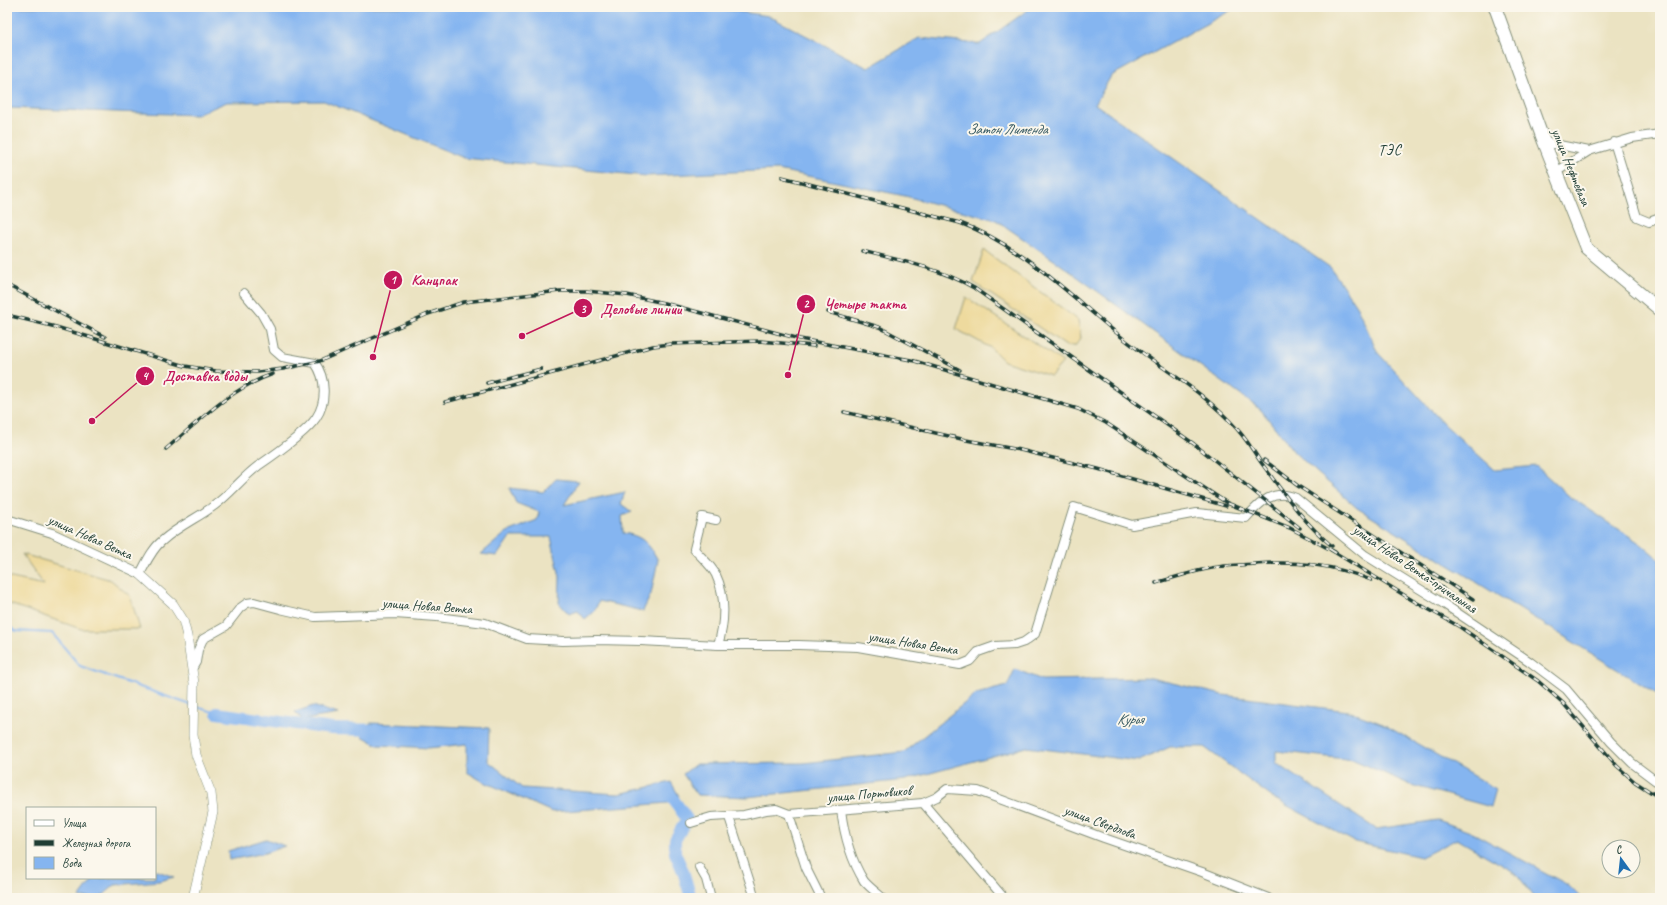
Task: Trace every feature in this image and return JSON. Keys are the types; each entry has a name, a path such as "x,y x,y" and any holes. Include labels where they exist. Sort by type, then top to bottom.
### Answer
{"main road":[{"name":"улица Нефтебаза","path":"1494,7 1544,142 1586,248 1660,310"}],"street":[{"path":"1556,172 1589,151 1614,142 1660,134"},
{"path":"1544,142 1589,151"},
{"path":"1614,142 1637,217 1649,222 1660,218"},
{"name":"улица Новая Ветка","path":"7,519 52,533 140,574 160,542 179,526 215,505 245,475 300,434 316,418 322,402 324,385 318,367 315,363 282,357 274,350 270,329 261,313 244,293"},
{"name":"улица Новая Ветка-причальная","path":"1074,507 1132,525 1197,513 1246,518 1258,506 1275,495 1296,498 1365,555 1444,604 1523,656 1566,689 1611,742 1632,763 1660,784"},
{"name":"улица Новая Ветка","path":"192,669 196,662 198,650 204,639 226,626 240,608 254,602 314,616 395,614 485,623 527,639 563,641 647,641 718,645 858,647 960,665 970,661 978,652 995,646 1015,645 1024,642 1035,634 1074,507"},
{"path":"716,520 702,517 694,549 716,574 723,597 723,618 721,637 718,645"},
{"path":"140,574 173,604 183,620 187,636 194,682 193,735 196,755 211,793 213,812 193,898"},
{"name":"улица Свердлова","path":"923,802 937,797 947,789 978,791 1104,838 1202,872 1268,898"},
{"name":"улица Портовиков","path":"690,823 711,817 729,817 766,810 776,810 789,814 923,802 1004,898"},
{"path":"841,810 844,832 854,861 865,882 883,898"},
{"path":"789,814 806,868 822,898"},
{"path":"729,817 755,898"},
{"path":"700,867 706,879 711,898"}],"sand":[{"path":"984,250 1078,320 1081,338 1075,346 1066,346 973,282"},
{"path":"966,297 1063,362 1051,376 1004,361 991,348 956,329"},
{"path":"22,554 111,580 130,596 140,629 81,629 7,603 7,577 44,585"}],"water":[{"name":"Затон Лименда","path":"7,7 708,7 769,16 868,68 919,38 980,44 1032,7 1237,7 1111,76 1095,104 1331,268 1357,307 1378,353 1445,425 1495,470 1536,466 1569,496 1641,544 1660,560 1660,696 1357,508 1295,453 1261,410 1064,267 996,220 905,196 778,170 646,176 464,158 324,101 227,102 196,115 7,108"},
{"path":"556,479 579,481 564,505 625,492 621,504 632,512 622,516 623,533 636,536 644,541 658,560 651,594 643,611 599,601 595,610 585,619 578,611 569,614 559,603 560,577 551,537 510,537 497,556 481,554 507,532 537,520 539,512 516,503 509,488 543,492"},
{"name":"Курья","path":"1015,669 1042,680 1151,678 1223,695 1348,711 1383,724 1496,789 1491,807 1411,785 1354,760 1276,751 1276,763 1376,829 1438,820 1473,833 1568,885 1581,898 1535,898 1516,873 1457,839 1421,857 1355,842 1273,798 1204,747 1170,747 1139,761 1026,747 905,780 748,797 697,795 683,774 696,764 803,763 904,752 976,694 1007,686"},
{"path":"313,706 338,714 303,720 295,712"},
{"path":"370,723 489,728 488,761 522,788 619,794 671,782 679,796 668,803 552,812 482,781 467,772 467,744 428,748 378,745 362,736"},
{"path":"266,839 285,846 265,853 229,860 228,851"},
{"path":"156,870 174,877 159,881 115,885 100,898 79,898 93,879 156,879"}],"waterway":[{"path":"7,625 16,631 52,633 80,666 191,705"},
{"path":"197,707 217,713"},
{"path":"217,713 332,729 382,730"},
{"path":"659,797 671,796 687,819 675,840 675,853 683,871 691,898"}],"railway":[{"path":"782,177 960,223 983,233 1026,259 1066,290 1124,339 1183,381 1225,416 1237,429 1293,506 1321,537 1332,546"},
{"path":"862,251 905,261 933,270 974,288 1194,444 1300,528"},
{"path":"7,285 105,337"},
{"path":"7,315 56,327 185,366 216,371 258,372 283,369 320,361 428,314 464,302 560,291 586,291 627,295 664,303 800,339 911,360 1078,409 1106,423 1227,503 1290,528 1335,552"},
{"path":"828,312 879,327 960,370"},
{"path":"445,402 653,346 760,341 814,346"},
{"path":"487,383 541,369"},
{"path":"166,449 229,396 258,380 273,374"},
{"path":"844,412 966,440 1020,450 1098,469 1226,506"},
{"path":"1264,460 1298,486 1473,599"},
{"path":"1331,550 1412,600 1460,627 1538,681 1563,703 1617,766 1635,782 1660,798"},
{"path":"1156,583 1210,568 1270,563 1328,567 1371,580"},
{"path":"1426,574 1450,595 1468,608"}],"place":[{"name":"Деловые линии","path":"522,336"},
{"name":"Канцпак","path":"373,357"},
{"name":"Четыре такта","path":"788,375"},
{"name":"Доставка воды","path":"92,421"}],"district":[{"name":"ТЭС","path":"1390,150"}]}
